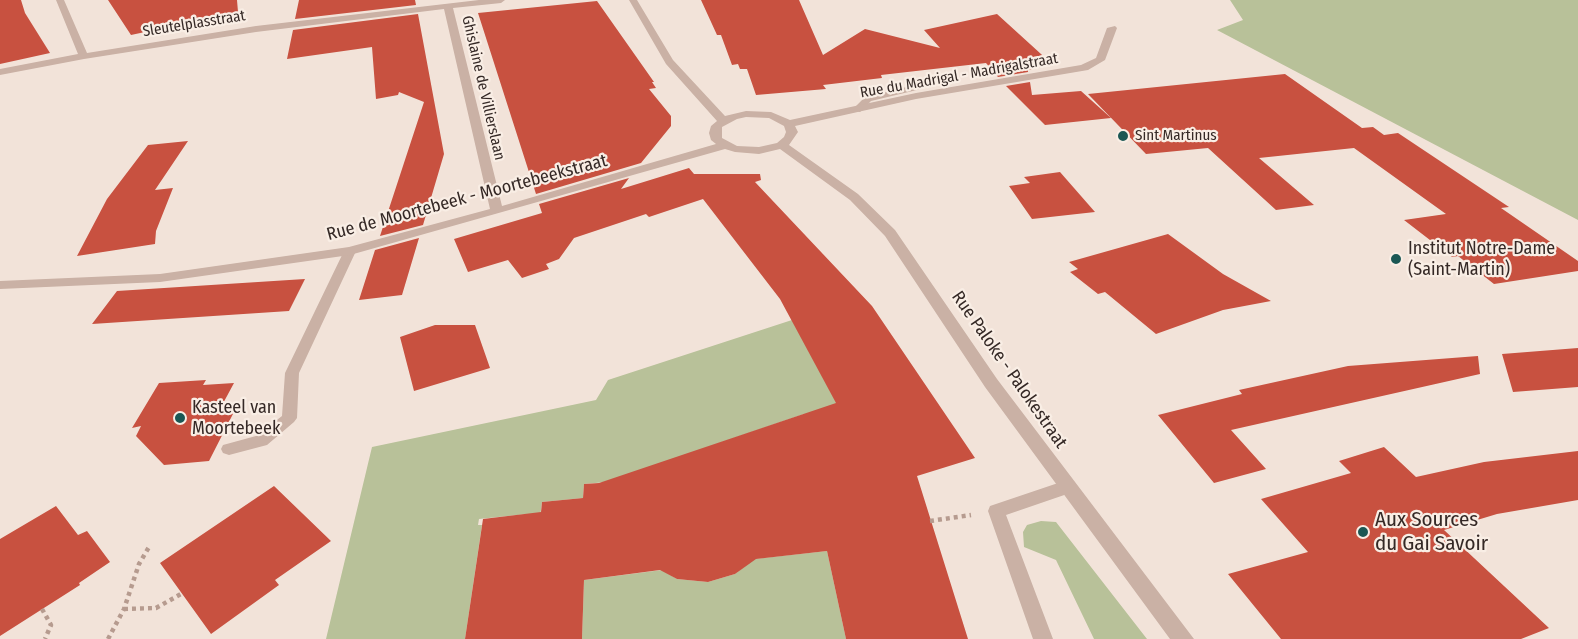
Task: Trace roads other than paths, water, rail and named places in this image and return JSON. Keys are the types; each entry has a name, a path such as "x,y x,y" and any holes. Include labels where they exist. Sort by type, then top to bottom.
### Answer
{"street":[{"path":"60,0 84,56"},
{"name":"Sleutelplasstraat","path":"0,72 84,56 256,29 501,0"},
{"path":"633,0 669,62 723,121"},
{"name":"Ghislaine de Villierslaan","path":"448,6 497,211"},
{"name":"Rue du Madrigal - Madrigalstraat","path":"789,124 916,96 1084,68 1100,60 1112,28"},
{"path":"759,113 782,119 789,124 792,132 789,139 781,145 759,151 746,151 725,145 717,140 715,133 723,121 746,114 759,113"},
{"name":"Rue de Moortebeek - Moortebeekstraat","path":"0,285 160,278 350,250 497,211 725,145"},
{"name":"Rue Paloke - Palokestraat","path":"781,145 831,178 890,234 992,383 1067,487 1183,639"}],"lane":[{"path":"857,110 867,99 918,87 921,84 919,80"},
{"path":"229,449 261,441 289,418 292,373 350,250"},
{"path":"1043,639 996,511 1067,487"}],"place":[{"name":"Sint Martinus","path":"1123,136"},
{"name":"Institut Notre-Dame (Saint-Martin)","path":"1396,259"},
{"name":"Kasteel van Moortebeek","path":"180,418"},
{"name":"Aux Sources du Gai Savoir","path":"1363,532"}]}
